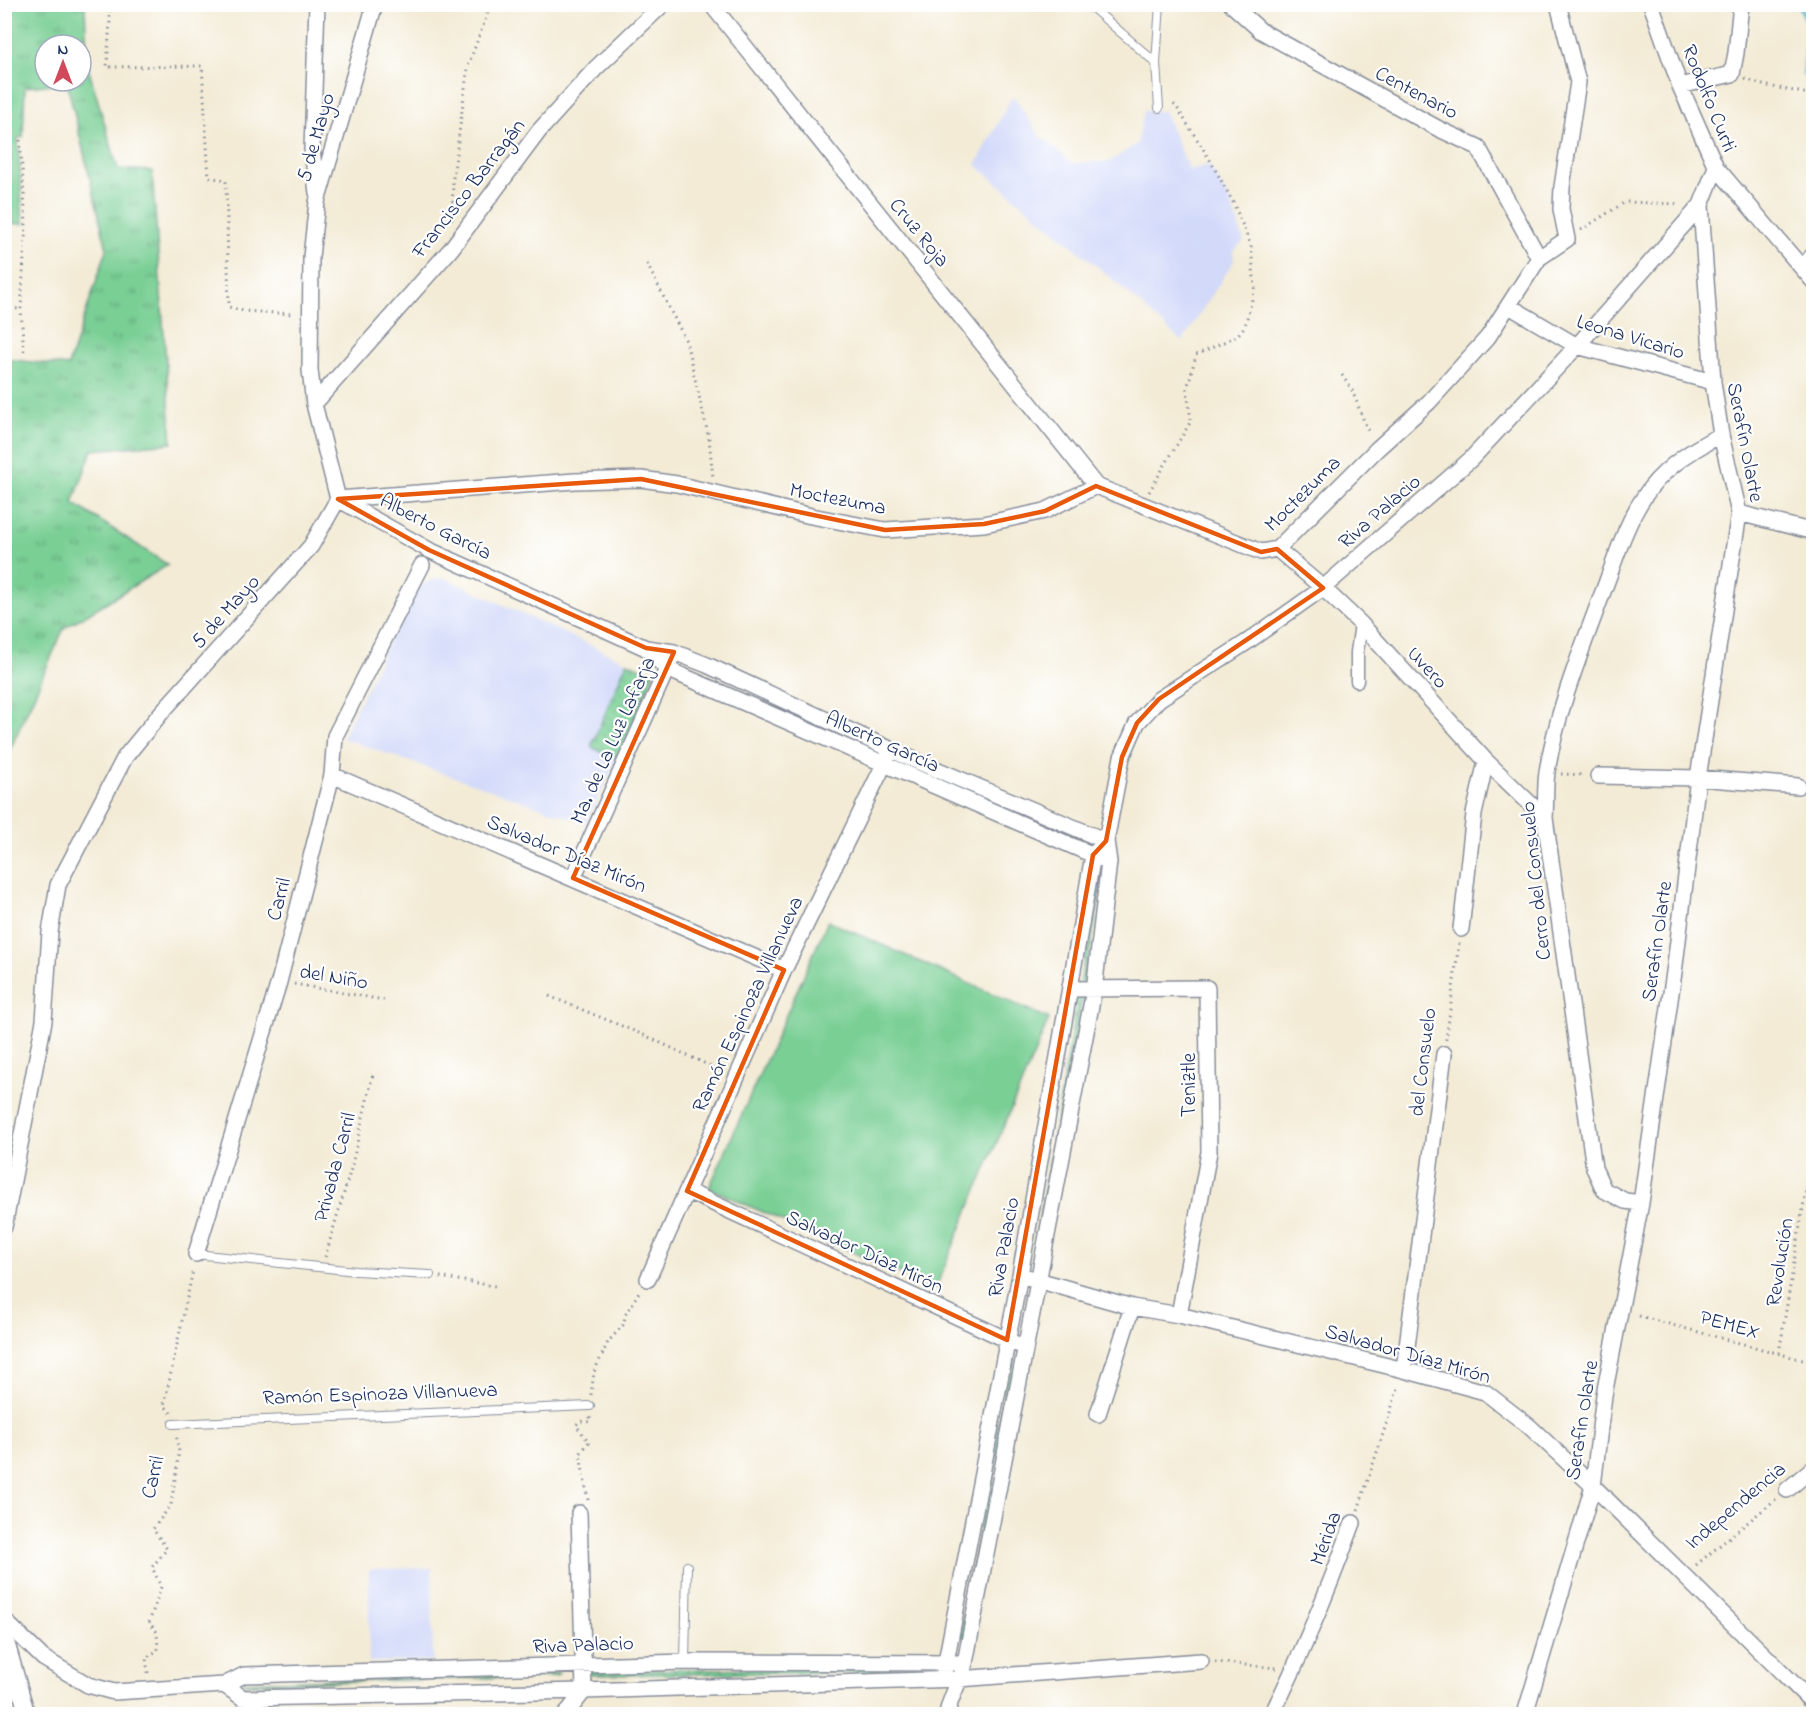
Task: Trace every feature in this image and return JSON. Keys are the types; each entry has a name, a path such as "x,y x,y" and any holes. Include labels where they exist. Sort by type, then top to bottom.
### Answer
{"street":[{"path":"317,4 312,148 317,202"},
{"name":"5 de Mayo","path":"4,1227 44,1021 50,932 58,885 124,757 311,546 338,499 314,404 310,370 311,257 317,202 375,4"},
{"name":"Francisco Barragán","path":"314,404 451,249 539,131 596,68 663,4"},
{"name":"Cruz Roja","path":"711,4 1096,486"},
{"name":"Centenario","path":"1231,4 1261,31 1439,129 1478,147 1539,258"},
{"path":"1558,4 1578,82 1562,187 1561,209 1567,239"},
{"name":"Rodolfo Curti","path":"1652,4 1680,86 1716,167 1814,282"},
{"path":"1680,86 1732,74 1741,4"},
{"name":"Serafín Olarte","path":"1525,1714 1593,1486 1604,1395 1641,1203 1675,965 1698,778 1739,513 1721,435 1713,382 1701,205 1716,167"},
{"name":"Riva Palacio","path":"948,1709 965,1663 1094,990 1109,862 1106,841 1122,756 1137,723 1159,699 1247,642 1323,588 1471,459 1577,346 1701,205"},
{"name":"Moctezuma","path":"338,499 575,481 641,479 885,530 994,522 1045,511 1096,486 1261,552 1277,549 1443,386 1488,337 1539,258 1567,239"},
{"path":"1802,268 1814,254"},
{"name":"Leona Vicario","path":"1509,306 1577,346 1713,382"},
{"name":"Cerro del Consuelo","path":"1641,1203 1625,1201 1604,1190 1594,1168 1545,818 1547,774 1557,723 1578,657 1629,523 1645,496 1668,471 1701,445 1721,435"},
{"name":"Alberto García","path":"338,499 429,550 646,648 674,652 707,665 891,750 1106,841"},
{"path":"1739,513 1814,532"},
{"name":"Uvero","path":"1277,549 1323,588 1360,624 1486,760 1545,818"},
{"name":"Carril","path":"196,1254 279,982 332,775 335,736 422,565"},
{"path":"1357,681 1360,624"},
{"name":"Alberto García","path":"646,648 667,669 1109,862"},
{"name":"Ma. de La Luz Lafarja","path":"573,878 674,652"},
{"name":"Ramón Espinoza Villanueva","path":"648,1279 784,970 891,750"},
{"path":"1461,928 1474,814 1486,760"},
{"name":"Salvador Díaz Mirón","path":"332,775 784,970"},
{"path":"1598,776 1698,778 1798,786"},
{"path":"1093,855 1106,841"},
{"name":"Riva Palacio","path":"948,1709 942,1680 1020,1275 1093,855"},
{"name":"Teniztle","path":"1070,989 1207,988 1209,1152 1179,1315"},
{"name":"del Consuelo","path":"1404,1370 1444,1054"},
{"name":"Salvador Díaz Mirón","path":"687,1191 1025,1349"},
{"name":"Salvador Díaz Mirón","path":"1020,1275 1132,1307 1179,1315 1485,1392 1530,1427 1593,1486 1814,1704"},
{"path":"1098,1414 1132,1307"},
{"name":"Independencia","path":"1787,1490 1814,1467"},
{"path":"566,1714 584,1691 579,1513"},
{"name":"Mérida","path":"1272,1714 1333,1579 1353,1523"},
{"name":"Riva Palacio","path":"4,1620 43,1658 88,1685 114,1692 224,1686 244,1675 685,1662 965,1663"},
{"path":"4,1633 27,1714"},
{"name":"Riva Palacio","path":"224,1686 243,1698 584,1691 942,1680 1201,1661"},
{"path":"716,1662 717,1687"}],"lane":[{"path":"1088,4 1156,63"},
{"path":"1159,108 1156,63 1160,4"},
{"path":"196,1254 322,1268 430,1275"},
{"name":"Ramón Espinoza Villanueva","path":"173,1424 590,1406"},
{"path":"685,1662 687,1566"}],"path":[{"path":"111,4 107,68 202,66 209,177 226,180 229,307 311,316"},
{"path":"451,249 453,178 468,66 491,4"},
{"path":"1732,74 1763,86 1814,95"},
{"path":"1141,504 1191,421 1187,389 1196,355 1237,336 1245,326 1255,288 1251,246 1234,204 1176,106 1159,94"},
{"path":"20,140 26,223 21,309 24,354"},
{"path":"1567,239 1625,202 1701,205"},
{"path":"647,264 686,341 709,438 715,493"},
{"path":"4,308 21,309"},
{"path":"1342,375 1352,390 1366,429 1377,449"},
{"path":"1547,774 1598,776"},
{"path":"1814,802 1811,832 1814,833"},
{"name":"del Consuelo","path":"1444,1054 1461,928"},
{"name":"del Niño","path":"279,982 384,1000"},
{"path":"549,996 646,1036 735,1078"},
{"name":"Privada Carril","path":"322,1268 351,1169 373,1074"},
{"name":"Revolución","path":"1779,1353 1814,1141"},
{"name":"Carril","path":"151,1690 146,1658 158,1650 157,1632 148,1623 161,1587 152,1567 166,1549 153,1528 171,1505 179,1452 172,1414 164,1405 196,1254"},
{"path":"430,1275 495,1286"},
{"name":"PEMEX","path":"1639,1316 1814,1363"},
{"name":"Mérida","path":"1353,1523 1404,1370"},
{"name":"Independencia","path":"1682,1576 1787,1490"},
{"path":"1201,1661 1294,1669"}],"highlighted area":[{"path":"641,479 885,530 984,524 1045,511 1096,486 1261,552 1277,549 1323,588 1159,699 1137,723 1122,757 1106,841 1093,855 1007,1340 687,1191 784,970 573,878 674,652 646,648 429,550 338,499"}],"shaded area":[{"path":"1013,95 1039,135 1072,163 1109,162 1137,144 1144,111 1164,111 1189,170 1209,165 1230,201 1244,241 1233,251 1234,261 1182,342 1119,285 976,165"},
{"path":"445,578 627,662 592,746 618,758 586,823 342,738 413,592 430,580"},
{"path":"432,1568 433,1661 369,1662 369,1569"}],"green space":[{"path":"5,4 85,5 86,33 33,33 33,86 25,87 23,137 18,138 23,224 5,223"},
{"path":"93,84 118,169 152,171 172,443 92,450 73,503 168,565 64,628 5,761 5,359 68,366 107,249 69,93 93,93"},
{"path":"627,662 654,674 618,758 591,747"},
{"path":"1098,879 1102,881 1040,1246 1037,1248 1035,1246"},
{"path":"828,921 1049,1019 935,1289 709,1188"},
{"path":"1013,1356 1015,1359 966,1636 963,1638 960,1635 1010,1358"},
{"path":"889,1666 891,1669 889,1672 591,1675 588,1671"},
{"path":"559,1673 556,1676 247,1684 244,1682"}],"waterway":[{"path":"1799,4 1809,23 1805,75"}]}
